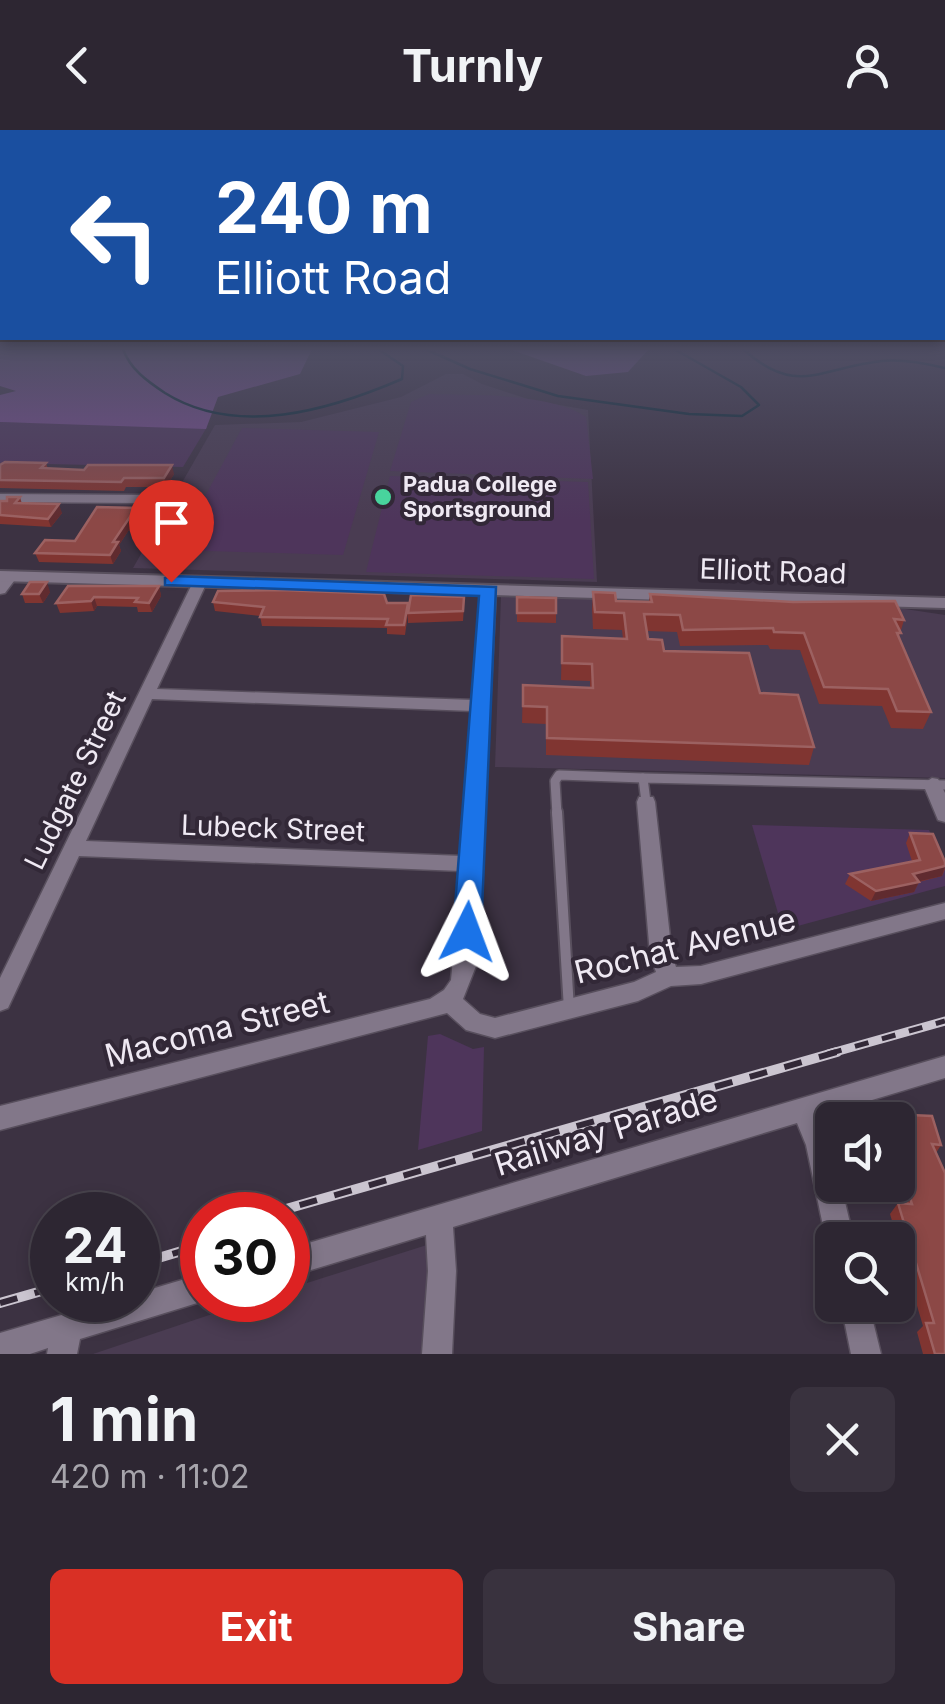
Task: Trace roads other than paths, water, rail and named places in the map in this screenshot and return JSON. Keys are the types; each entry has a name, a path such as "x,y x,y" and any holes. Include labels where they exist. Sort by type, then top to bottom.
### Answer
{"street":[{"path":"0,498 144,499"},
{"name":"Elliott Road","path":"3,581 200,582 945,603"},
{"name":"Ludgate Street","path":"0,1001 200,582"},
{"path":"449,1001 464,974 489,590"},
{"path":"147,694 482,706"},
{"path":"938,785 945,815"},
{"path":"646,802 661,955 669,976"},
{"name":"Lubeck Street","path":"74,848 470,864"},
{"name":"Rochat Avenue","path":"449,1001 474,1022 488,1028 638,991 669,976 700,975 945,912"},
{"name":"Macoma Street","path":"0,1118 449,1001"},
{"name":"Railway Parade","path":"310,1256 945,1067"},
{"path":"804,1110 820,1145 836,1222"},
{"path":"436,1354 442,1271 439,1218"},
{"path":"0,1348 65,1341 180,1297"},
{"path":"859,1322 866,1354"}],"lane":[{"path":"569,1009 555,781 559,775 938,785"},
{"path":"644,778 646,802"}],"waterway":[{"path":"191,406 253,417 325,406"},
{"path":"632,406 742,416 757,406"}],"railway":[{"path":"828,1054 945,1021"},
{"path":"310,1202 837,1052"},
{"path":"160,1257 180,1252"},
{"path":"0,1303 30,1294"}],"place":[{"name":"Padua College Sportsground","path":"383,497"}]}
